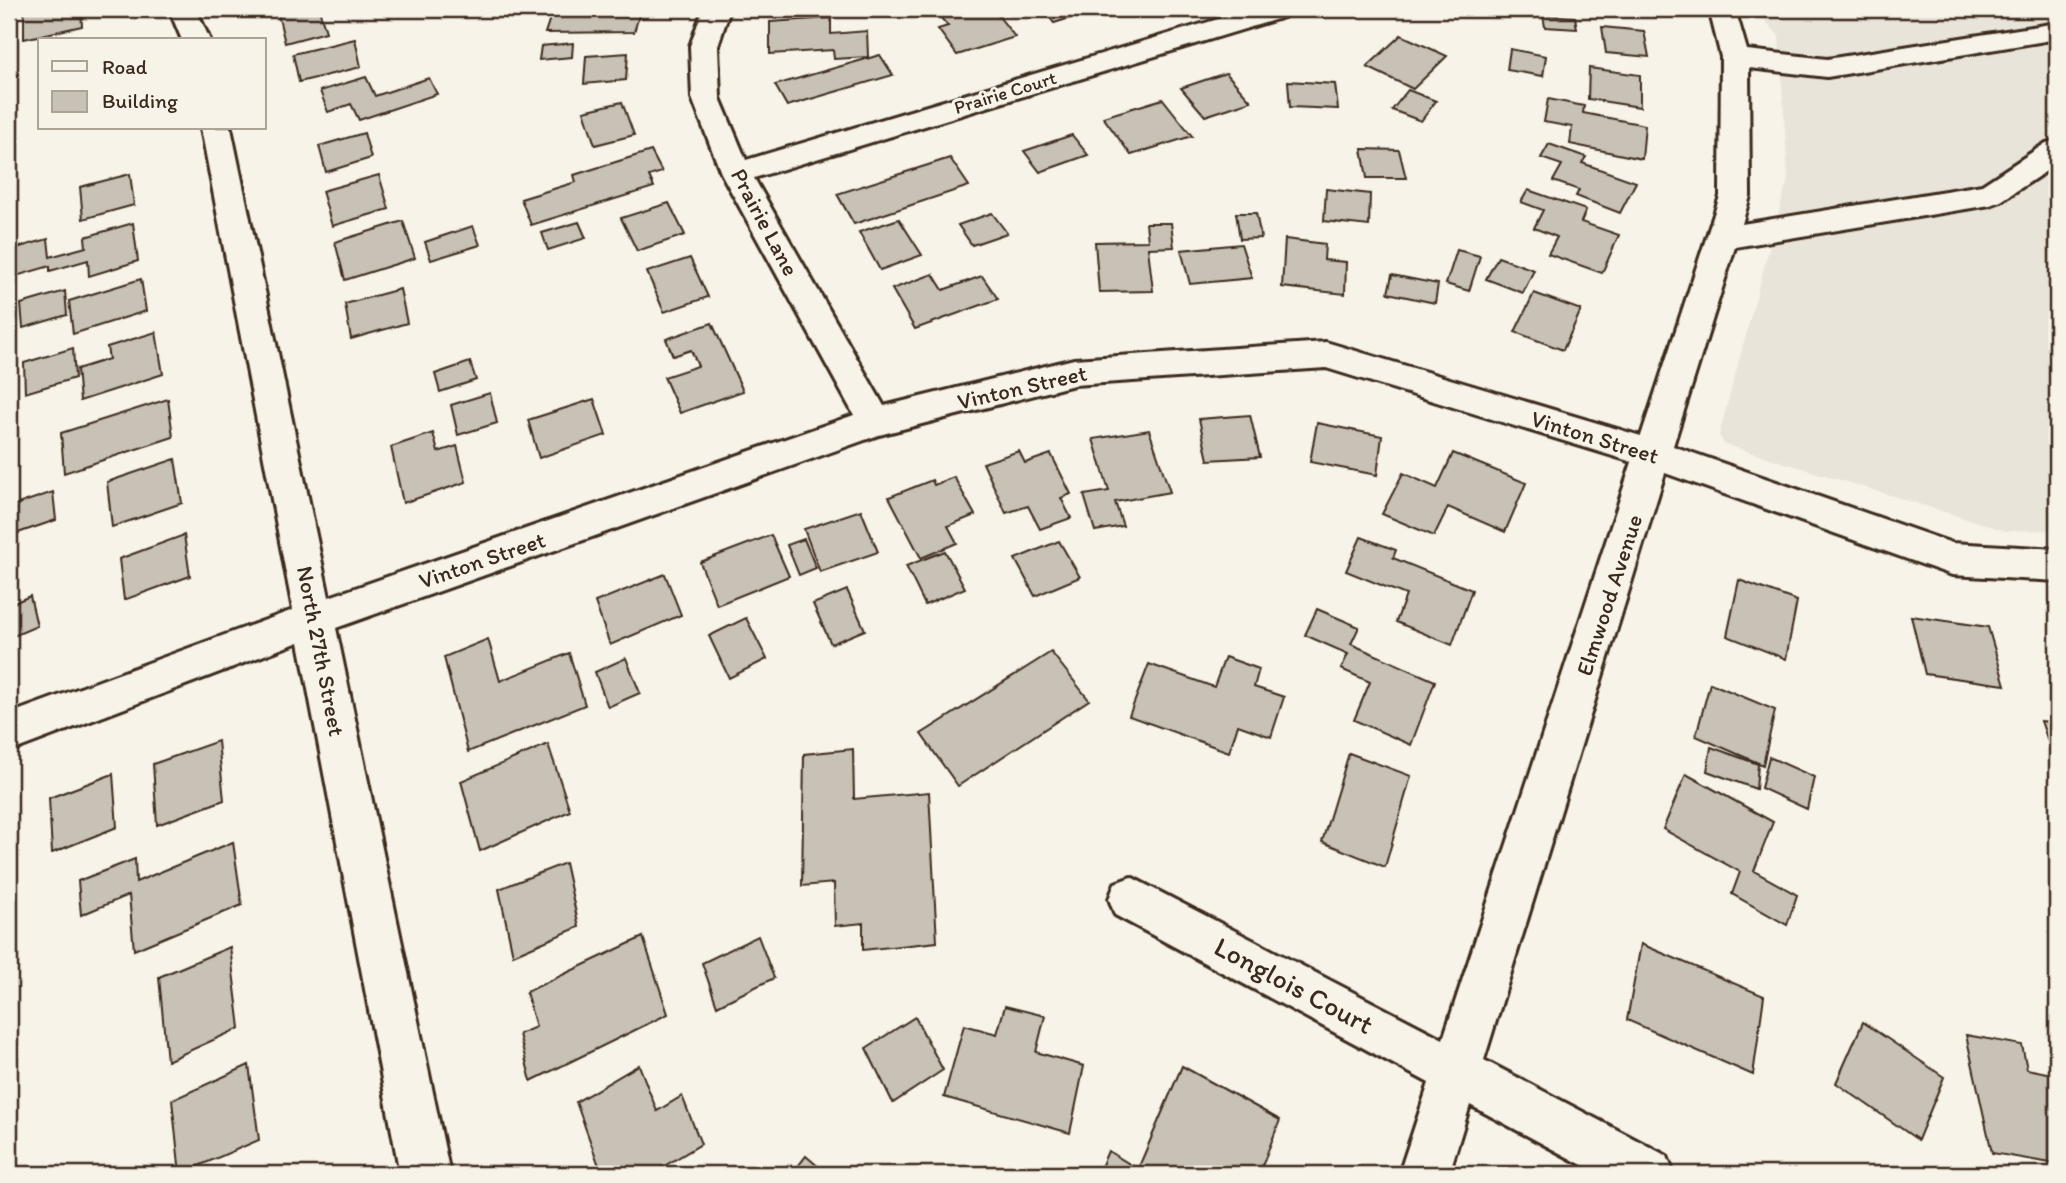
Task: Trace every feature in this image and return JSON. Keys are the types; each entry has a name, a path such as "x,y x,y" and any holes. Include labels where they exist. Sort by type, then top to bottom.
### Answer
{"street":[{"path":"183,9 195,38"},
{"name":"Prairie Lane","path":"716,9 704,46 706,98 736,173 875,422"},
{"name":"Elmwood Avenue","path":"1424,1174 1735,196 1735,57 1722,9"},
{"name":"Prairie Court","path":"736,173 1274,10"},
{"path":"1735,57 1827,68 2057,31"},
{"name":"North 27th Street","path":"216,130 425,1174"},
{"path":"1722,238 1990,194 2057,150"},
{"name":"Vinton Street","path":"9,733 314,619 875,422 1074,372 1326,355 1654,454 1951,559 2057,565"},
{"name":"Longlois Court","path":"1131,899 1648,1174"}],"shaded area":[{"path":"1769,9 2057,9 2057,530 2006,531 1724,444 1719,435 1788,178 1779,36 1761,16"}],"building":[{"path":"81,9 82,26 24,39 24,10"},
{"path":"300,9 319,9 326,32 285,43 278,14"},
{"path":"553,9 641,9 634,32 545,33"},
{"path":"967,9 993,9 1015,37 957,55 938,29 948,26 940,17"},
{"path":"1043,9 1088,9 1090,12 1054,23"},
{"path":"1594,9 1633,9 1635,15 1596,13"},
{"path":"1543,15 1575,17 1577,29 1545,27"},
{"path":"831,18 831,34 867,31 868,57 834,59 833,50 770,54 770,22"},
{"path":"1602,27 1644,31 1649,57 1606,53"},
{"path":"1401,35 1447,56 1413,89 1367,67"},
{"path":"355,39 361,67 299,82 293,54"},
{"path":"573,43 572,57 539,60 541,46"},
{"path":"1510,49 1546,56 1543,76 1507,70"},
{"path":"628,53 626,80 584,84 586,56"},
{"path":"880,55 893,75 787,106 775,85"},
{"path":"1589,68 1640,75 1640,107 1588,99"},
{"path":"1226,73 1251,101 1205,116 1181,88"},
{"path":"366,77 375,96 429,78 437,94 359,120 351,104 328,112 320,91"},
{"path":"1288,81 1335,84 1338,109 1290,107"},
{"path":"1408,90 1436,101 1421,121 1392,110"},
{"path":"1163,99 1192,136 1131,155 1103,117"},
{"path":"1548,99 1584,106 1583,113 1645,125 1642,159 1570,144 1572,127 1544,122"},
{"path":"622,102 634,135 595,145 584,111"},
{"path":"364,133 371,158 326,172 319,146"},
{"path":"1072,135 1088,155 1040,172 1024,151"},
{"path":"1549,144 1586,157 1582,163 1636,182 1620,213 1576,196 1579,190 1553,181 1562,165 1541,158"},
{"path":"1362,149 1399,150 1406,178 1367,178"},
{"path":"651,151 662,172 649,176 654,187 531,225 521,199 576,182 574,175"},
{"path":"950,158 969,186 854,224 837,194"},
{"path":"130,174 134,205 83,219 80,187"},
{"path":"379,175 389,209 332,226 322,191"},
{"path":"1326,189 1370,194 1369,226 1324,221"},
{"path":"1528,190 1586,210 1581,222 1619,235 1602,273 1548,254 1557,237 1534,228 1543,210 1521,202"},
{"path":"669,203 685,235 637,251 621,218"},
{"path":"992,213 1007,233 972,245 958,225"},
{"path":"1236,213 1256,213 1261,238 1240,239"},
{"path":"899,219 922,255 880,270 859,232"},
{"path":"403,221 415,258 345,280 335,242"},
{"path":"579,222 586,238 548,250 542,233"},
{"path":"133,223 138,261 89,276 88,260 50,271 50,266 9,278 9,250 48,239 50,257 86,247 85,237"},
{"path":"1146,223 1171,223 1174,247 1148,248 1153,291 1099,292 1095,242 1148,241"},
{"path":"473,226 480,245 431,260 425,242"},
{"path":"1285,239 1325,244 1324,260 1346,262 1345,294 1282,287"},
{"path":"1241,244 1252,278 1190,284 1181,250"},
{"path":"1457,250 1480,256 1469,291 1446,284"},
{"path":"1498,257 1534,270 1523,293 1486,279"},
{"path":"690,258 708,297 664,312 647,272"},
{"path":"933,274 943,290 982,276 998,299 915,329 892,289"},
{"path":"1392,275 1438,284 1435,303 1388,293"},
{"path":"141,279 146,311 73,334 69,301"},
{"path":"400,289 407,323 351,339 345,304"},
{"path":"65,291 67,315 23,328 21,304"},
{"path":"1534,293 1581,310 1563,350 1515,332"},
{"path":"712,323 743,391 680,413 664,377 698,366 691,350 673,356 666,339"},
{"path":"156,332 163,374 80,401 77,369 109,359 107,347"},
{"path":"73,348 75,378 25,393 24,363"},
{"path":"470,362 476,380 440,392 435,374"},
{"path":"490,393 497,423 458,435 451,405"},
{"path":"168,399 173,437 64,473 61,433"},
{"path":"594,399 606,435 539,458 528,420"},
{"path":"1250,415 1260,457 1208,460 1199,419"},
{"path":"1317,423 1382,436 1377,475 1310,462"},
{"path":"1149,430 1170,492 1115,502 1123,526 1095,531 1084,495 1109,491 1093,439"},
{"path":"433,433 438,452 457,446 466,482 403,503 391,447"},
{"path":"1019,451 1025,463 1051,454 1071,494 1061,498 1071,518 1040,529 1028,506 1006,513 983,463"},
{"path":"1453,453 1526,483 1505,532 1448,507 1434,536 1382,514 1403,473 1437,488"},
{"path":"175,459 182,503 112,527 107,482"},
{"path":"954,477 975,515 948,526 957,543 921,558 889,497 932,480 934,485"},
{"path":"53,492 56,520 9,536 9,507"},
{"path":"861,510 878,552 820,572 804,529"},
{"path":"184,535 190,576 124,600 119,559"},
{"path":"771,535 789,576 717,605 700,562"},
{"path":"1361,537 1396,550 1393,558 1472,590 1452,645 1396,622 1406,595 1346,571"},
{"path":"804,539 816,568 799,575 787,545"},
{"path":"1059,541 1080,577 1035,596 1015,559"},
{"path":"945,551 965,588 925,605 906,566"},
{"path":"665,574 681,615 610,645 595,602"},
{"path":"1739,580 1797,601 1786,659 1727,636"},
{"path":"847,590 865,630 831,644 813,604"},
{"path":"30,596 37,626 9,638 9,605"},
{"path":"1317,609 1359,627 1351,644 1435,681 1411,745 1354,720 1370,682 1341,669 1348,654 1305,635"},
{"path":"1911,616 1988,627 2005,685 1925,674"},
{"path":"746,618 767,659 729,678 709,636"},
{"path":"488,639 500,681 569,653 585,705 468,752 444,657"},
{"path":"1051,652 1089,700 958,786 921,734"},
{"path":"1225,657 1259,669 1254,687 1284,697 1271,737 1238,725 1229,752 1129,716 1149,664 1214,687"},
{"path":"626,658 640,693 608,707 595,672"},
{"path":"1710,683 1775,710 1763,765 1696,736"},
{"path":"2041,721 2057,723 2057,767"},
{"path":"218,741 224,800 157,825 153,764"},
{"path":"548,744 570,811 480,851 461,781"},
{"path":"1711,747 1758,764 1756,789 1707,771"},
{"path":"853,749 854,799 929,792 937,942 863,950 863,923 835,926 834,883 802,886 804,754"},
{"path":"1349,753 1411,776 1385,867 1322,842"},
{"path":"1769,757 1814,777 1807,809 1761,788"},
{"path":"113,774 117,827 52,853 49,798"},
{"path":"1686,774 1773,822 1754,871 1797,895 1787,925 1732,894 1740,872 1663,829"},
{"path":"233,842 242,905 134,950 129,895 81,915 78,881 135,859 136,882"},
{"path":"565,863 579,927 513,955 499,889"},
{"path":"758,936 774,978 717,1006 702,963"},
{"path":"643,937 668,1014 531,1081 519,1034 536,1027 526,992"},
{"path":"1641,944 1764,996 1753,1075 1627,1020"},
{"path":"230,947 240,1028 167,1061 159,977"},
{"path":"1005,1006 1045,1016 1036,1052 1084,1066 1070,1133 944,1097 964,1025 997,1034"},
{"path":"915,1017 943,1070 893,1103 866,1048"},
{"path":"1863,1022 1944,1077 1918,1140 1836,1083"},
{"path":"1966,1035 2022,1045 2027,1069 2057,1075 2057,1164 1992,1153"},
{"path":"249,1065 259,1140 180,1174 172,1100"},
{"path":"639,1065 657,1111 682,1096 701,1144 651,1174 602,1174 576,1102"},
{"path":"1182,1066 1280,1120 1259,1174 1098,1174 1108,1151 1138,1169"},
{"path":"806,1156 827,1174 792,1174"}]}
